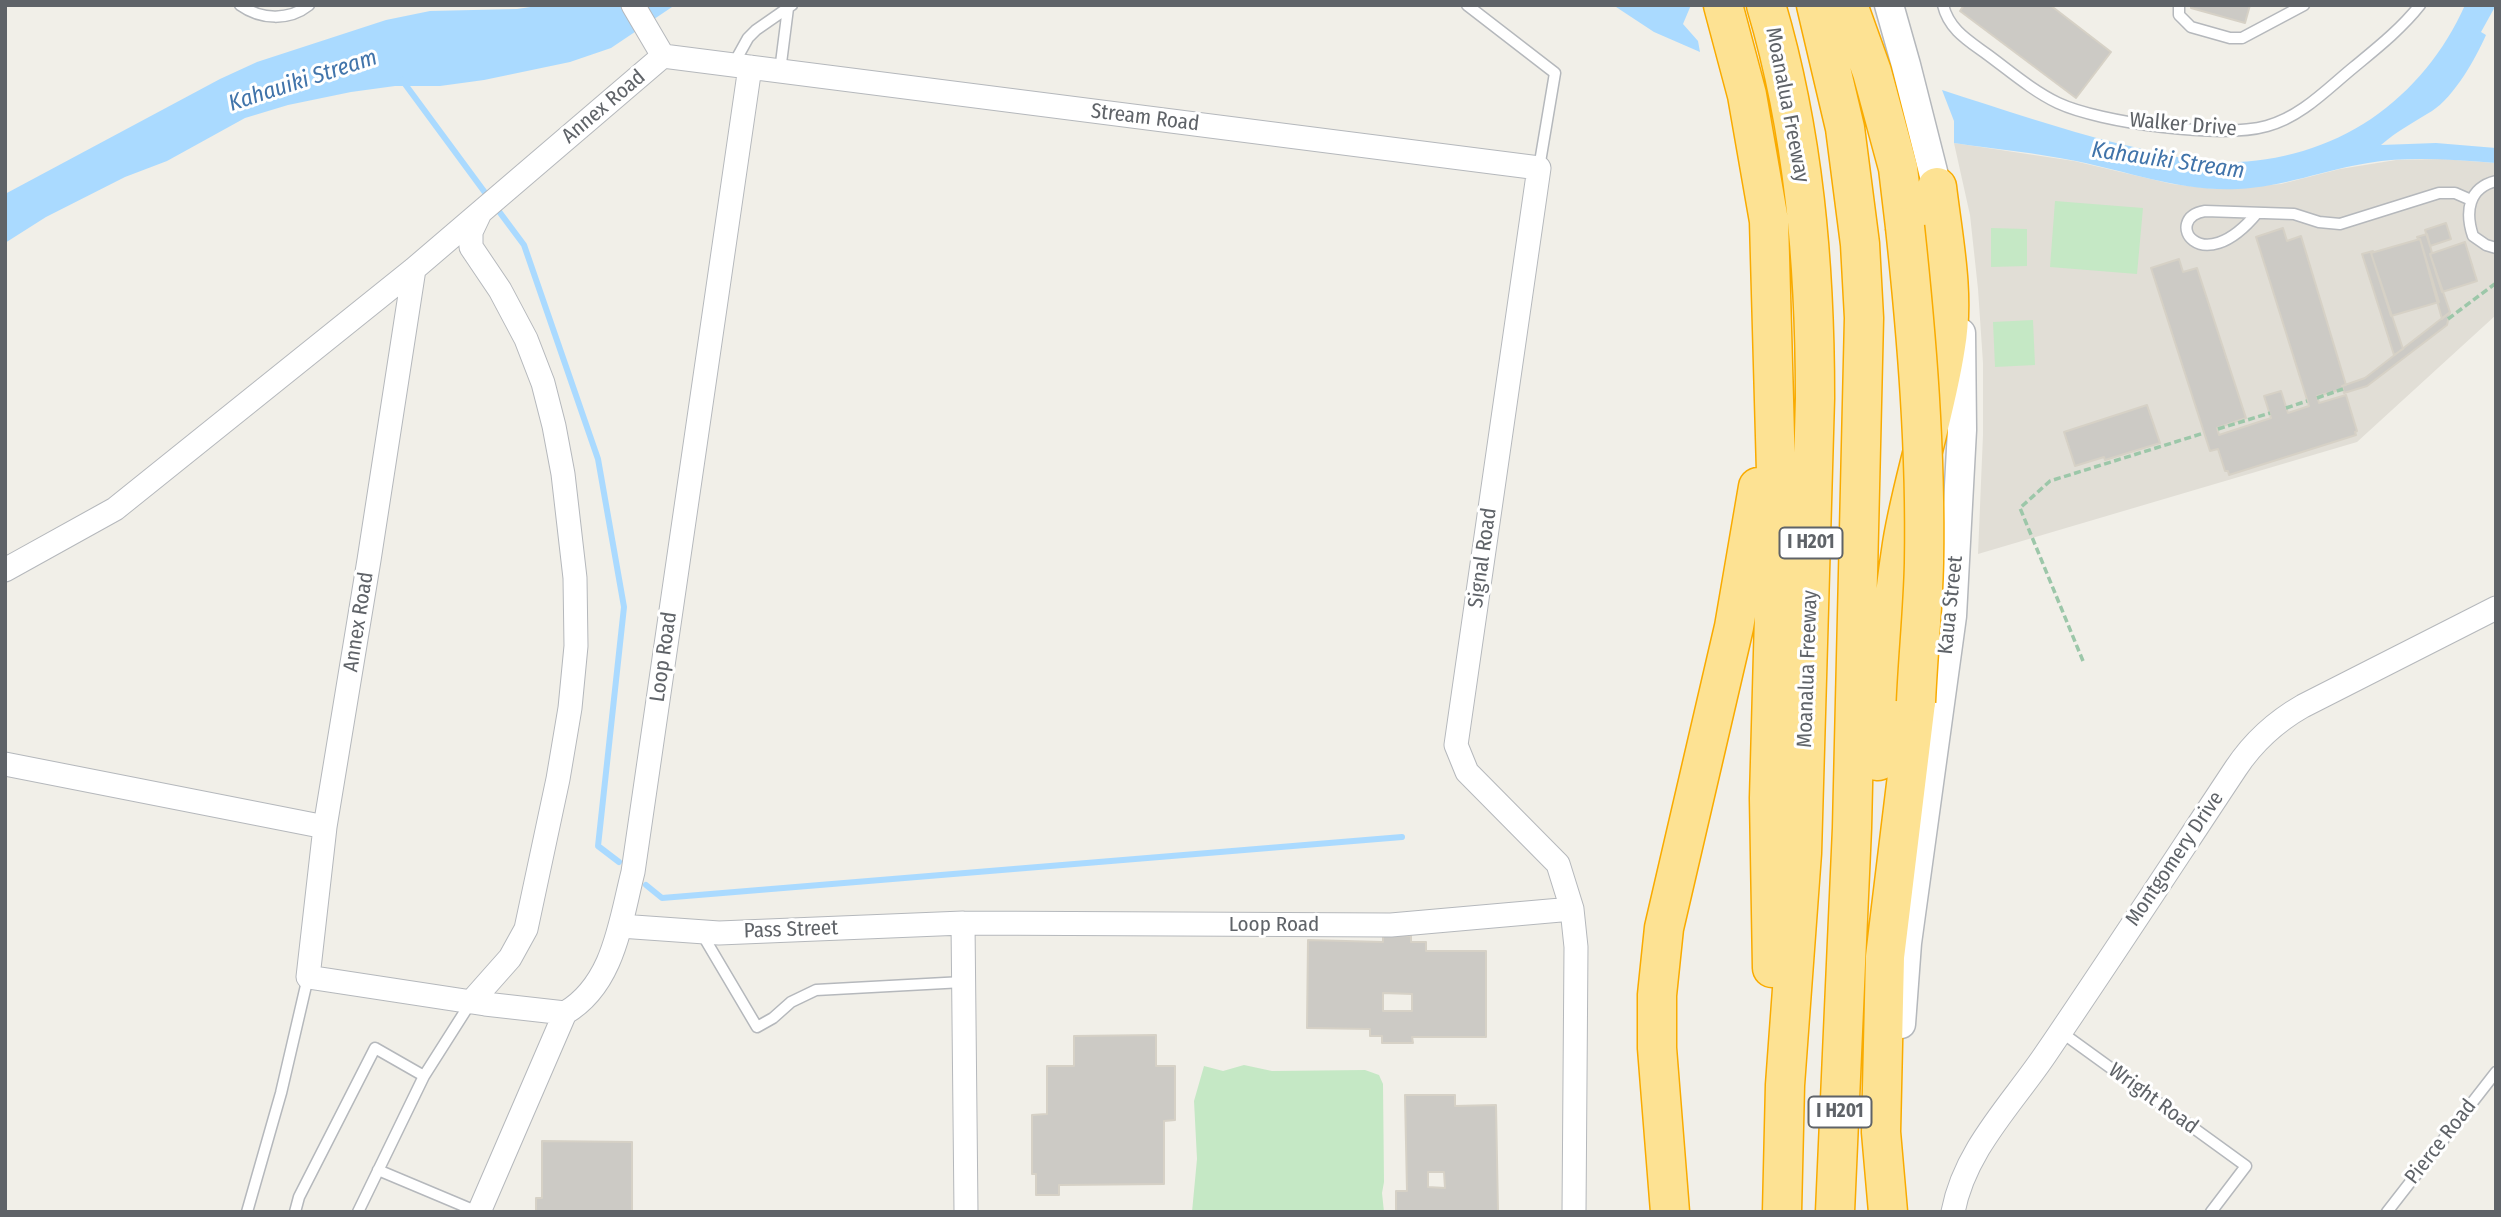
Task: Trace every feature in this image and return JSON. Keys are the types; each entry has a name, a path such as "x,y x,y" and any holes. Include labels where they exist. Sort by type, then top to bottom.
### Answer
{"highway":[{"path":"1723,5 1747,95 1769,221 1777,508 1769,798 1771,954 1785,1085"},
{"name":"Moanalua Freeway","path":"1766,5 1792,111 1803,181 1815,324 1802,853 1785,1085 1782,1212"},
{"name":"I H201","path":"1816,5 1845,128 1860,244 1864,318 1854,763 1835,1212"},
{"path":"1848,5 1872,72 1898,168 1917,336 1922,427 1924,564 1916,702 1885,957 1881,1132 1890,1212"},
{"path":"1845,1013 1871,840 1885,681 1902,542 1947,344 1947,269 1937,187"},
{"path":"1670,1212 1657,1048 1657,995 1664,928 1734,627 1756,501 1774,371"}],"street":[{"path":"634,5 663,56"},
{"name":"Kaua Street","path":"1889,5 1952,246 1961,303 1962,430 1952,616 1907,943 1890,1212"},
{"name":"Annex Road","path":"5,570 115,509 414,269 663,56 741,66"},
{"name":"Stream Road","path":"741,66 1539,168"},
{"name":"Loop Road","path":"479,1212 565,1013 589,995 597,985 620,926 633,872 741,66"},
{"name":"Signal Road","path":"1539,168 1456,745 1467,772 1558,864 1572,909"},
{"path":"471,1002 510,958 526,929 558,779 570,708 576,634 575,578 563,474 554,426 546,393 526,339 505,299 471,247 471,232 482,211"},
{"name":"Annex Road","path":"308,977 325,827 414,269"},
{"name":"Montgomery Drive","path":"1954,1212 1961,1184 1981,1144 2060,1032 2245,754 2269,729 2303,706 2496,608"},
{"path":"5,764 325,827"},
{"path":"1572,909 1576,947 1574,1212"},
{"name":"Loop Road","path":"963,923 1391,925 1572,909"},
{"path":"963,923 966,1212"},
{"name":"Pass Street","path":"620,926 719,933 963,923"},
{"path":"308,977 471,1002 565,1013"}],"lane":[{"path":"240,5 259,15 282,17 309,5"},
{"path":"1467,5 1555,73 1539,168"},
{"name":"Walker Drive","path":"1943,5 1949,21 1962,37 2039,92 2070,108 2152,124 2238,131 2268,126 2297,113 2388,38 2420,5"},
{"path":"2179,5 2179,15 2185,24 2230,38 2247,37 2304,5"},
{"path":"741,66 748,38 790,7"},
{"path":"780,71 790,7"},
{"path":"2496,181 2484,185 2471,200 2468,213 2473,236 2496,248"},
{"path":"2257,213 2234,236 2207,246 2196,243 2188,234 2188,223 2199,212 2257,213 2294,214 2319,222 2340,224 2439,193 2455,193 2471,200"},
{"path":"701,932 757,1027 773,1018 790,1002 816,990 963,982"},
{"path":"247,1212 281,1093 308,977"},
{"path":"358,1212 424,1076 471,1002"},
{"name":"Wright Road","path":"2060,1032 2246,1166 2211,1212"},
{"path":"295,1212 299,1196 374,1048 424,1076"},
{"name":"Pierce Road","path":"2387,1212 2496,1072"},
{"path":"378,1170 479,1212"}],"path":[{"path":"2448,319 2496,283"},
{"path":"2317,398 2343,389"},
{"path":"2286,408 2307,401"},
{"path":"2218,429 2270,412"},
{"path":"2083,661 2020,508 2050,481 2204,433"}],"shaded area":[{"path":"1954,143 2074,161 2172,184 2216,189 2281,184 2340,169 2396,160 2442,159 2496,163 2496,315 2357,442 1978,554 1983,363 1970,215"}],"green space":[{"path":"2055,201 2143,208 2137,274 2050,267"},
{"path":"1991,228 2027,229 2027,266 1991,267"},
{"path":"2033,320 2035,365 1995,367 1993,322"},
{"path":"1244,1065 1272,1071 1365,1070 1379,1075 1383,1084 1384,1212 1192,1212 1197,1159 1194,1101 1204,1066 1223,1071"}],"water":[{"name":"Kahauiki Stream","path":"544,5 675,5 611,48 570,62 484,80 351,92 288,105 245,118 167,161 125,177 46,217 5,243 5,194 220,79 257,62 386,20 430,11 517,9"},
{"path":"1613,5 1691,5 1683,24 1698,41 1700,52 1654,32"},
{"name":"Kahauiki Stream","path":"2465,5 2496,5 2481,32 2486,35 2470,65 2440,105 2381,145 2436,143 2496,148 2496,163 2432,159 2384,161 2255,188 2197,187 2061,158 1954,143 1954,121 1942,90 2075,132 2172,156 2226,162 2270,159 2333,140 2386,108 2426,69 2447,39"}],"building":[{"path":"1964,5 2050,5 2111,52 2076,98 1960,11"},
{"path":"2191,5 2250,5 2245,23 2191,8"},
{"path":"2446,223 2451,239 2430,246 2425,230"},
{"path":"2283,228 2287,241 2301,236 2346,385 2342,386 2343,389 2317,396 2319,403 2346,395 2357,431 2356,435 2229,475 2228,471 2225,471 2218,449 2210,451 2151,268 2179,259 2183,272 2197,268 2246,418 2217,428 2219,435 2271,418 2264,396 2281,391 2288,413 2309,406 2256,237"},
{"path":"2427,234 2432,253 2430,254 2450,312 2442,319 2420,239 2417,237"},
{"path":"2420,239 2439,302 2391,316 2371,253"},
{"path":"2465,242 2477,281 2442,292 2430,254"},
{"path":"2373,251 2371,253 2403,349 2394,355 2362,254"},
{"path":"2450,312 2447,325 2367,386 2344,393 2342,386 2365,378"},
{"path":"2147,405 2160,443 2075,466 2064,432"},
{"path":"1383,935 1411,936 1411,942 1426,942 1426,951 1486,951 1486,1037 1412,1037 1413,1043 1382,1043 1382,1036 1370,1036 1370,1029 1307,1028 1308,940 1383,942","holes":["1383,993 1412,994 1412,1011 1383,1011"]},
{"path":"1156,1035 1156,1066 1175,1066 1175,1120 1164,1121 1164,1184 1059,1185 1059,1195 1036,1195 1036,1174 1032,1174 1032,1115 1047,1114 1047,1066 1074,1066 1074,1036"},
{"path":"1405,1095 1455,1095 1455,1106 1496,1105 1498,1212 1396,1212 1396,1191 1407,1191","holes":["1428,1172 1444,1172 1445,1188 1428,1187"]},
{"path":"542,1141 632,1142 632,1212 536,1212 536,1198 542,1198"}],"waterway":[{"path":"402,80 489,198"},
{"path":"495,206 524,245 598,459 624,607 598,846 619,862"},
{"path":"646,885 662,898 1402,837"}]}
